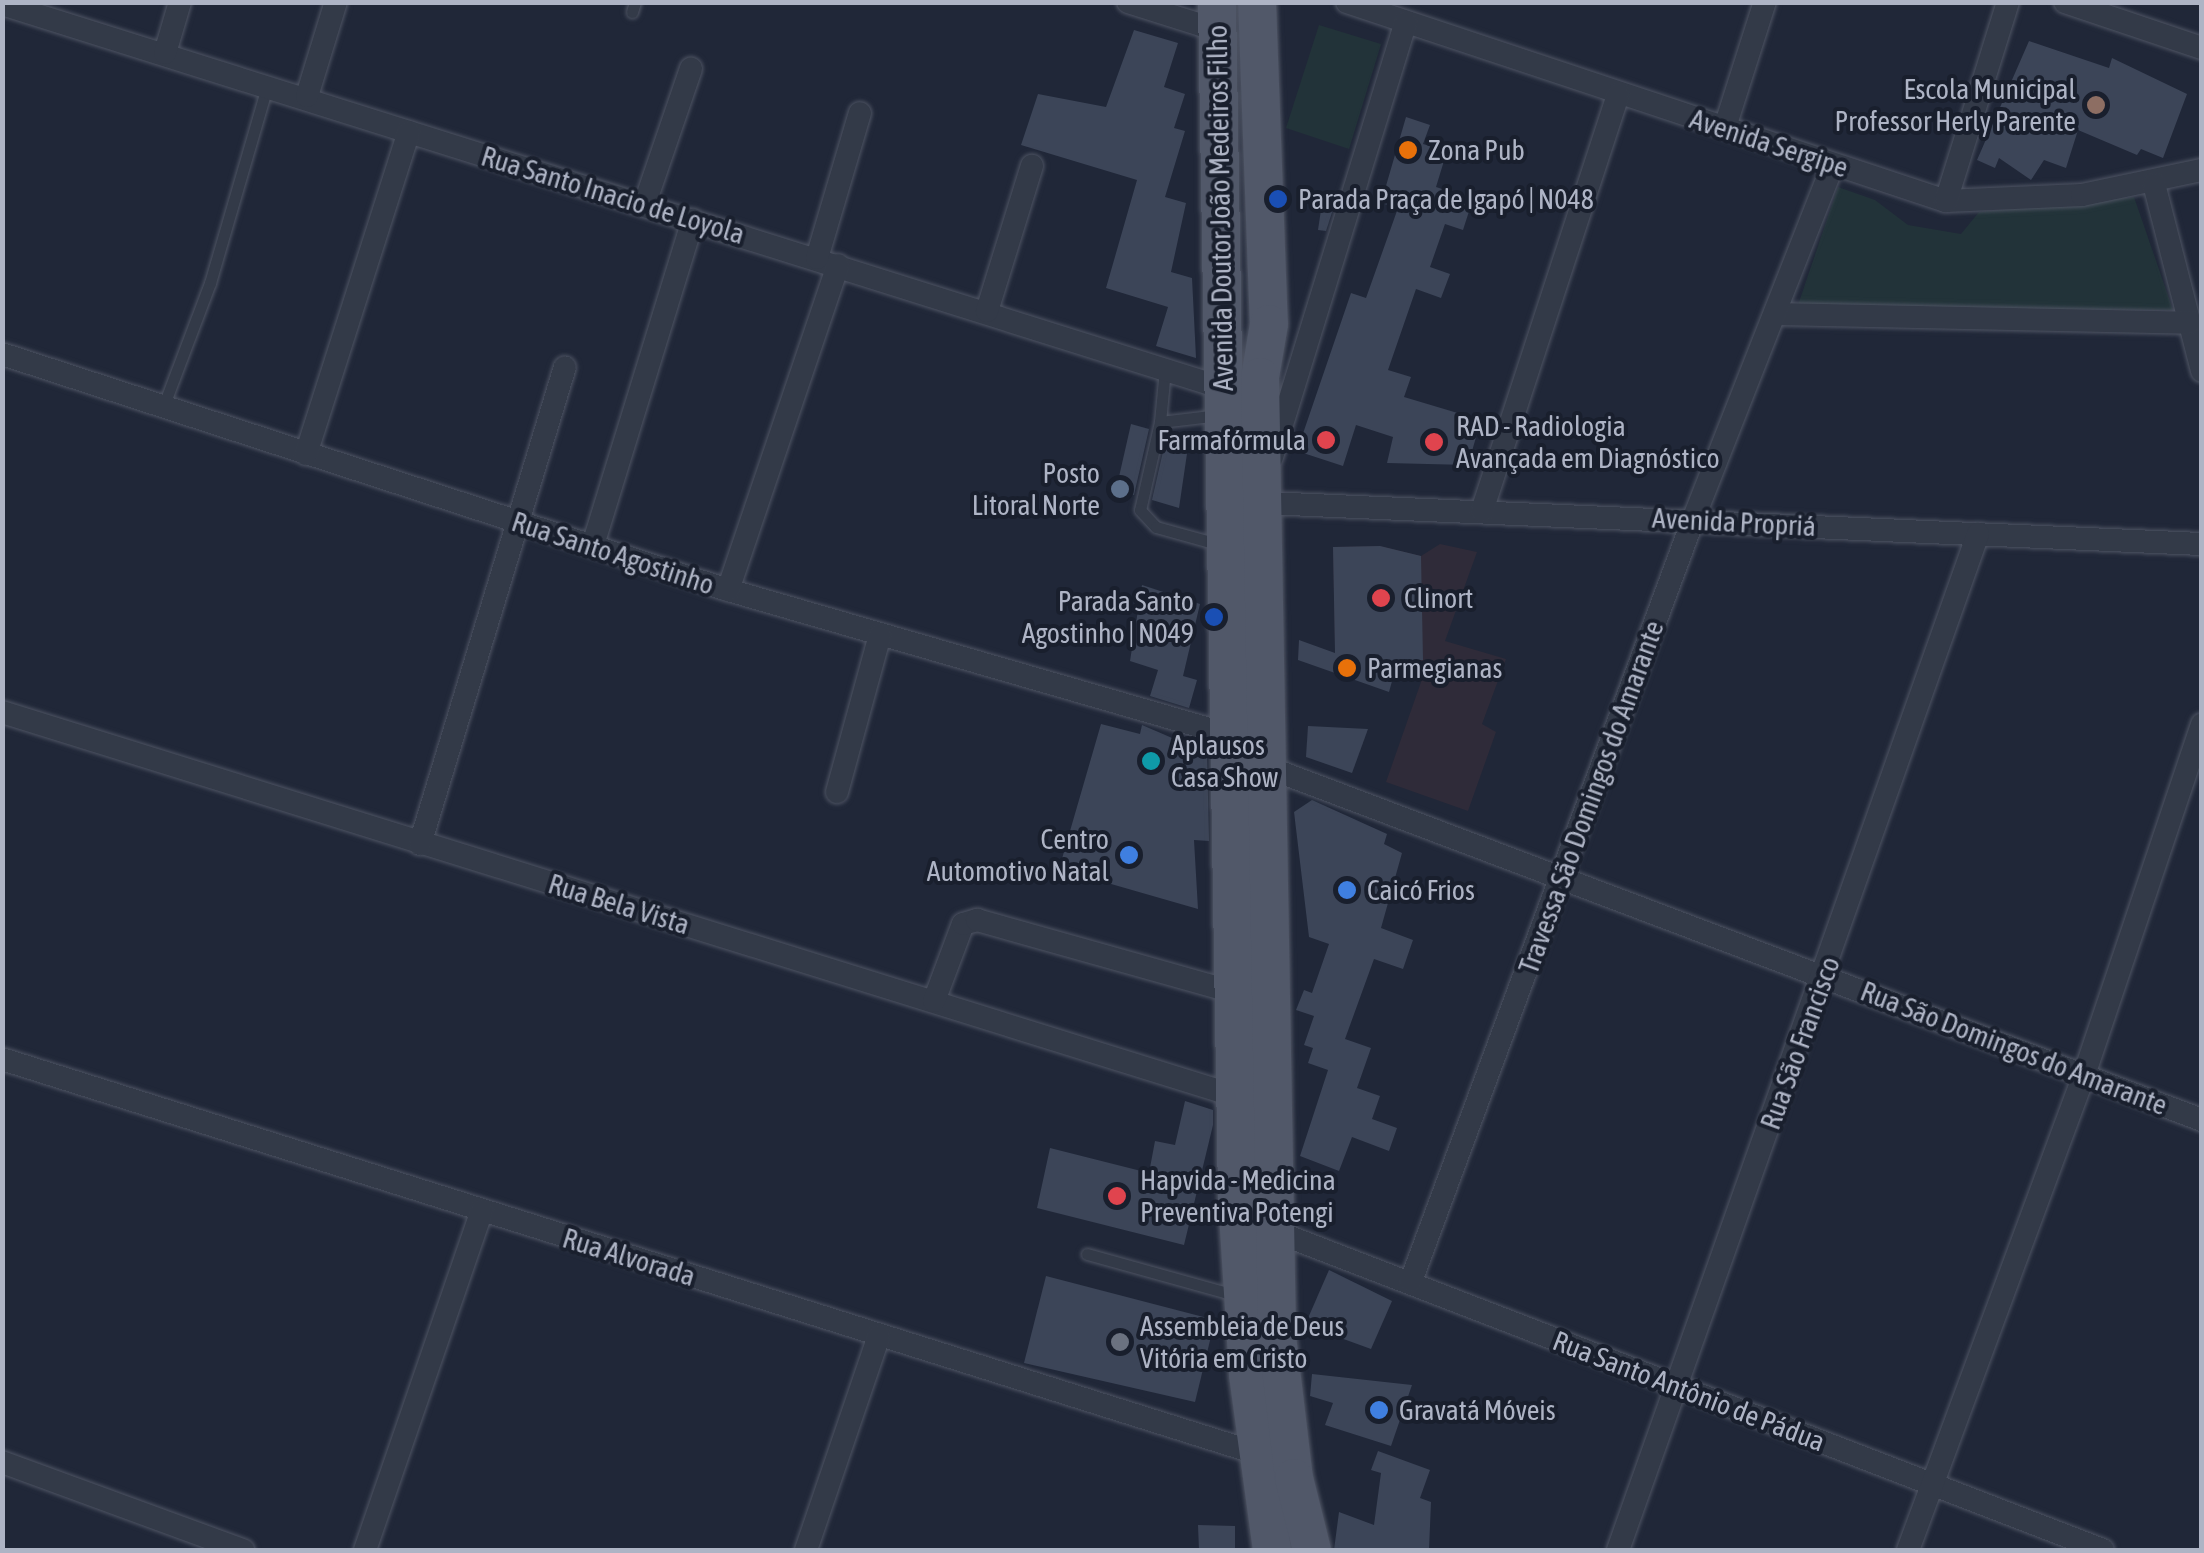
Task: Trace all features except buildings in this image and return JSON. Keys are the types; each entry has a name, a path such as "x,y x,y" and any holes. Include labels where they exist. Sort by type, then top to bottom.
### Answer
{"main road":[{"name":"Avenida Doutor João Medeiros Filho","path":"1257,2 1269,324 1260,377 1266,489 1264,766 1274,1231 1285,1414 1312,1550"},
{"path":"1217,16 1235,81 1238,158 1266,182"},
{"name":"Avenida Doutor João Medeiros Filho","path":"1217,16 1242,1297 1256,1454 1272,1550"},
{"path":"1223,222 1246,244 1260,377"}],"street":[{"path":"165,53 180,2"},
{"path":"306,96 336,2"},
{"path":"1128,2 1217,16"},
{"name":"Avenida Sergipe","path":"1346,2 1946,201 2033,201 2154,184 2202,170"},
{"path":"1725,127 1765,2"},
{"path":"1946,201 2008,2"},
{"path":"2065,2 2202,48"},
{"name":"Rua Santo Inacio de Loyola","path":"2,4 987,311 1165,369 1224,402"},
{"path":"1266,489 1406,22"},
{"path":"646,203 691,69"},
{"path":"1482,511 1618,95"},
{"path":"728,590 828,262 860,112"},
{"path":"306,454 409,132"},
{"name":"Travessa São Domingos do Amarante","path":"1411,1282 1493,1072 1560,874 1693,520 1833,165"},
{"path":"987,311 1032,166"},
{"path":"2154,184 2202,371"},
{"path":"593,545 693,220"},
{"path":"1775,314 2190,323"},
{"name":"Rua Santo Agostinho","path":"2,354 165,402 306,454 728,590 1230,735"},
{"path":"420,844 565,368"},
{"name":"Avenida Propriá","path":"1266,489 1482,511 2202,544"},
{"name":"Rua São Francisco","path":"1618,1550 1978,534"},
{"path":"837,792 880,635"},
{"name":"Rua Bela Vista","path":"2,712 1236,1096"},
{"path":"1908,1550 2084,1075 2202,724"},
{"name":"Rua São Domingos do Amarante","path":"1264,766 1560,874 2202,1120"},
{"path":"934,1001 963,924 977,920 1234,992"},
{"name":"Rua Alvorada","path":"2,1059 1256,1454"},
{"path":"365,1550 482,1212"},
{"name":"Rua Santo Antônio de Pádua","path":"1274,1231 2103,1550"},
{"path":"806,1550 879,1336"},
{"path":"2,1462 243,1550"}],"lane":[{"path":"165,402 210,283 268,84"},
{"path":"1165,369 1160,422 1140,510 1156,527 1226,546"},
{"path":"1160,422 1224,402"},
{"path":"1087,1254 1242,1297"}],"shaded area":[{"path":"1319,25 1381,44 1349,149 1286,128"},
{"path":"1838,187 1875,200 1908,225 1961,234 1979,212 2134,197 2173,310 1797,308"},
{"path":"1440,544 1477,552 1445,641 1506,659 1482,724 1496,732 1468,811 1386,782 1421,682 1335,649 1333,547 1380,546 1421,556"}],"place":[{"name":"Escola Municipal Professor Herly Parente","path":"2096,105"},
{"name":"Zona Pub","path":"1408,150"},
{"name":"Parada Praça de Igapó | N048","path":"1278,199"},
{"name":"Farmafórmula","path":"1326,440"},
{"name":"RAD - Radiologia Avançada em Diagnóstico","path":"1434,442"},
{"name":"Posto Litoral Norte","path":"1120,489"},
{"name":"Clinort","path":"1381,598"},
{"name":"Parada Santo Agostinho | N049","path":"1214,617"},
{"name":"Parmegianas","path":"1347,668"},
{"name":"Aplausos Casa Show","path":"1151,761"},
{"name":"Centro Automotivo Natal","path":"1129,855"},
{"name":"Caicó Frios","path":"1347,890"},
{"name":"Hapvida - Medicina Preventiva Potengi","path":"1117,1196"},
{"name":"Assembleia de Deus Vitória em Cristo","path":"1120,1342"},
{"name":"Gravatá Móveis","path":"1379,1410"}]}
